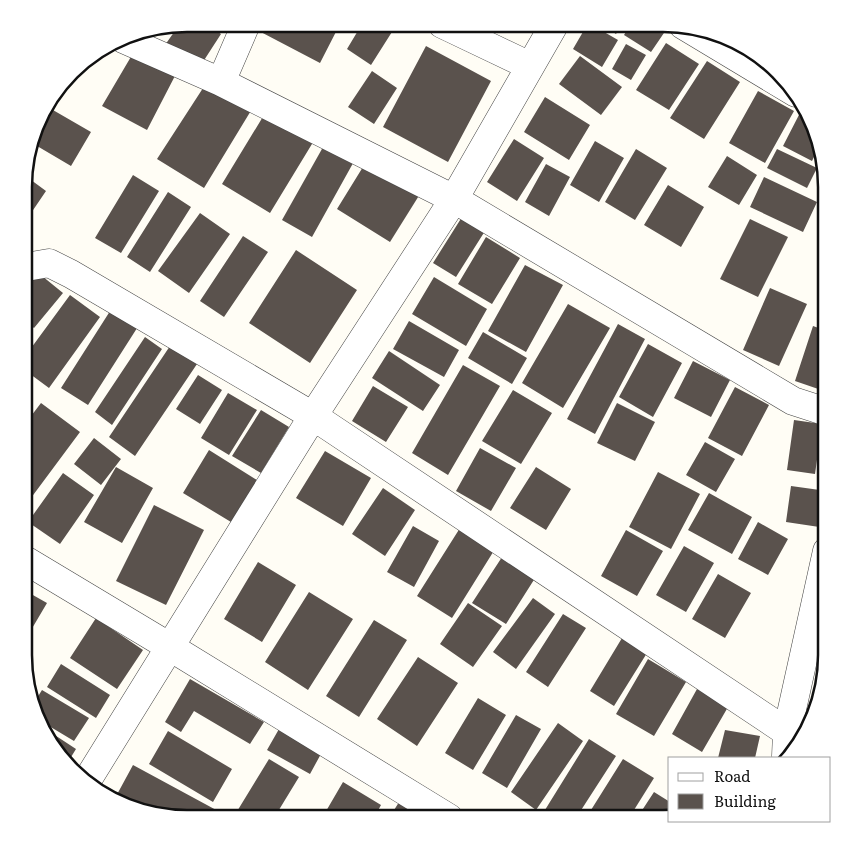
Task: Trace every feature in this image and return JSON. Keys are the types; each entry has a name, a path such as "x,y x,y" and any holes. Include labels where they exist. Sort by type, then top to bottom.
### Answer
{"street":[{"path":"460,32 530,66"},
{"path":"91,775 313,416 454,199 550,32"},
{"path":"221,82 242,33"},
{"path":"706,39 776,81"},
{"path":"132,43 221,82 454,199 793,401 818,409"},
{"path":"32,266 48,263 71,274 313,416 787,744 818,594"},
{"path":"33,565 434,809"}],"building":[{"path":"583,32 604,32 618,40 602,67 573,49"},
{"path":"626,32 665,32 651,52 624,35"},
{"path":"173,33 221,34 199,68 165,45"},
{"path":"262,33 336,33 320,63"},
{"path":"357,33 392,33 371,65 347,49"},
{"path":"666,43 699,64 669,110 636,90"},
{"path":"626,44 646,55 631,80 612,69"},
{"path":"426,46 491,81 448,162 383,127"},
{"path":"132,55 177,72 147,130 102,106"},
{"path":"580,56 622,87 601,115 559,84"},
{"path":"707,61 740,82 704,139 670,118"},
{"path":"372,71 397,88 374,124 348,107"},
{"path":"205,85 255,104 204,188 157,159"},
{"path":"758,91 794,111 765,163 729,143"},
{"path":"545,97 590,125 569,160 524,132"},
{"path":"53,110 91,132 71,166 38,147 44,128"},
{"path":"267,110 315,139 270,213 222,184"},
{"path":"800,113 807,128 813,148 815,156 812,161 783,146"},
{"path":"514,139 544,158 517,201 487,182"},
{"path":"327,140 357,156 312,237 282,220"},
{"path":"595,141 624,158 599,202 570,185"},
{"path":"636,149 667,168 635,220 605,202"},
{"path":"777,149 817,168 807,188 767,168"},
{"path":"727,156 757,175 739,205 708,187"},
{"path":"366,162 420,194 390,242 337,209"},
{"path":"546,164 570,177 549,216 525,202"},
{"path":"133,175 159,191 121,253 95,238"},
{"path":"764,177 817,202 803,232 750,207"},
{"path":"33,181 46,191 32,212"},
{"path":"668,185 704,207 681,247 644,225"},
{"path":"168,192 191,207 150,272 127,257"},
{"path":"200,213 230,234 189,293 158,271"},
{"path":"462,217 485,231 456,277 433,263"},
{"path":"750,219 788,237 758,297 720,279"},
{"path":"243,236 268,252 224,317 200,301"},
{"path":"486,237 520,258 492,304 458,284"},
{"path":"296,250 357,290 310,363 249,323"},
{"path":"525,265 563,285 526,352 488,331"},
{"path":"32,268 63,293 34,328 32,327"},
{"path":"434,277 487,309 466,346 412,314"},
{"path":"770,288 807,304 779,366 743,350"},
{"path":"70,295 100,317 49,388 32,376 32,346"},
{"path":"568,304 610,328 563,408 522,383"},
{"path":"112,308 139,325 88,405 61,388"},
{"path":"409,321 459,350 444,377 393,349"},
{"path":"618,324 645,339 595,434 567,419"},
{"path":"813,326 818,328 818,389 795,381"},
{"path":"483,332 527,358 512,384 468,358"},
{"path":"145,337 162,349 112,425 95,412"},
{"path":"648,344 682,363 653,417 619,397"},
{"path":"170,346 197,364 135,456 109,437"},
{"path":"389,351 440,385 423,411 372,378"},
{"path":"693,361 730,380 711,417 674,398"},
{"path":"463,365 500,386 448,475 412,453"},
{"path":"198,375 222,390 200,424 176,409"},
{"path":"373,386 408,407 386,442 352,421"},
{"path":"735,387 769,405 742,456 708,438"},
{"path":"513,390 552,413 521,464 482,441"},
{"path":"228,393 257,410 229,455 201,438"},
{"path":"41,403 80,432 33,496 32,414"},
{"path":"617,403 655,422 635,461 597,443"},
{"path":"261,410 289,427 261,473 232,456"},
{"path":"794,420 818,423 818,453 815,474 787,470"},
{"path":"94,438 121,459 101,485 74,464"},
{"path":"705,442 735,459 716,492 686,475"},
{"path":"480,448 516,468 491,511 456,491"},
{"path":"209,450 257,480 231,522 183,493"},
{"path":"325,451 371,478 343,526 296,498"},
{"path":"116,467 153,488 122,543 84,522"},
{"path":"536,467 571,489 546,530 510,508"},
{"path":"658,472 700,494 671,549 629,527"},
{"path":"63,473 94,495 60,544 33,525 33,515"},
{"path":"791,486 818,490 818,527 786,522"},
{"path":"383,488 415,510 385,556 352,534"},
{"path":"709,493 752,517 732,554 688,530"},
{"path":"154,505 204,530 166,605 116,581"},
{"path":"758,522 788,539 768,575 738,559"},
{"path":"413,526 439,541 414,587 387,572"},
{"path":"460,528 495,549 452,618 417,596"},
{"path":"626,530 663,551 637,596 601,576"},
{"path":"684,546 714,563 686,612 656,595"},
{"path":"504,554 537,575 506,624 472,603"},
{"path":"258,562 296,585 262,642 224,619"},
{"path":"718,574 751,593 725,638 692,619"},
{"path":"309,592 353,619 308,690 265,662"},
{"path":"33,595 47,603 33,627"},
{"path":"533,598 555,614 516,669 493,652"},
{"path":"468,603 502,626 473,667 440,644"},
{"path":"563,614 586,628 548,687 526,672"},
{"path":"96,618 143,650 117,689 70,658"},
{"path":"374,620 407,640 359,717 326,696"},
{"path":"622,638 647,653 614,706 590,691"},
{"path":"418,657 458,683 417,746 377,719"},
{"path":"648,659 686,682 654,736 616,714"},
{"path":"61,664 110,695 96,718 47,687"},
{"path":"190,679 264,722 250,744 194,711 181,732 165,722"},
{"path":"697,689 728,707 702,752 672,734"},
{"path":"42,690 89,718 74,741 50,727 38,696"},
{"path":"478,698 506,715 473,770 445,753"},
{"path":"516,715 541,729 507,788 482,773"},
{"path":"558,723 583,741 537,809 511,792"},
{"path":"279,729 322,752 310,774 267,750"},
{"path":"725,730 760,736 755,757 718,757"},
{"path":"168,731 232,769 213,802 149,764"},
{"path":"56,736 76,749 71,756"},
{"path":"589,739 616,756 582,809 546,809"},
{"path":"269,759 299,777 279,809 238,809"},
{"path":"623,759 654,778 635,809 592,809"},
{"path":"133,765 214,809 168,808 128,798 118,792"},
{"path":"343,782 381,805 379,809 327,809"},
{"path":"654,792 668,801 668,809 643,809"},
{"path":"401,799 417,809 395,809"}]}
